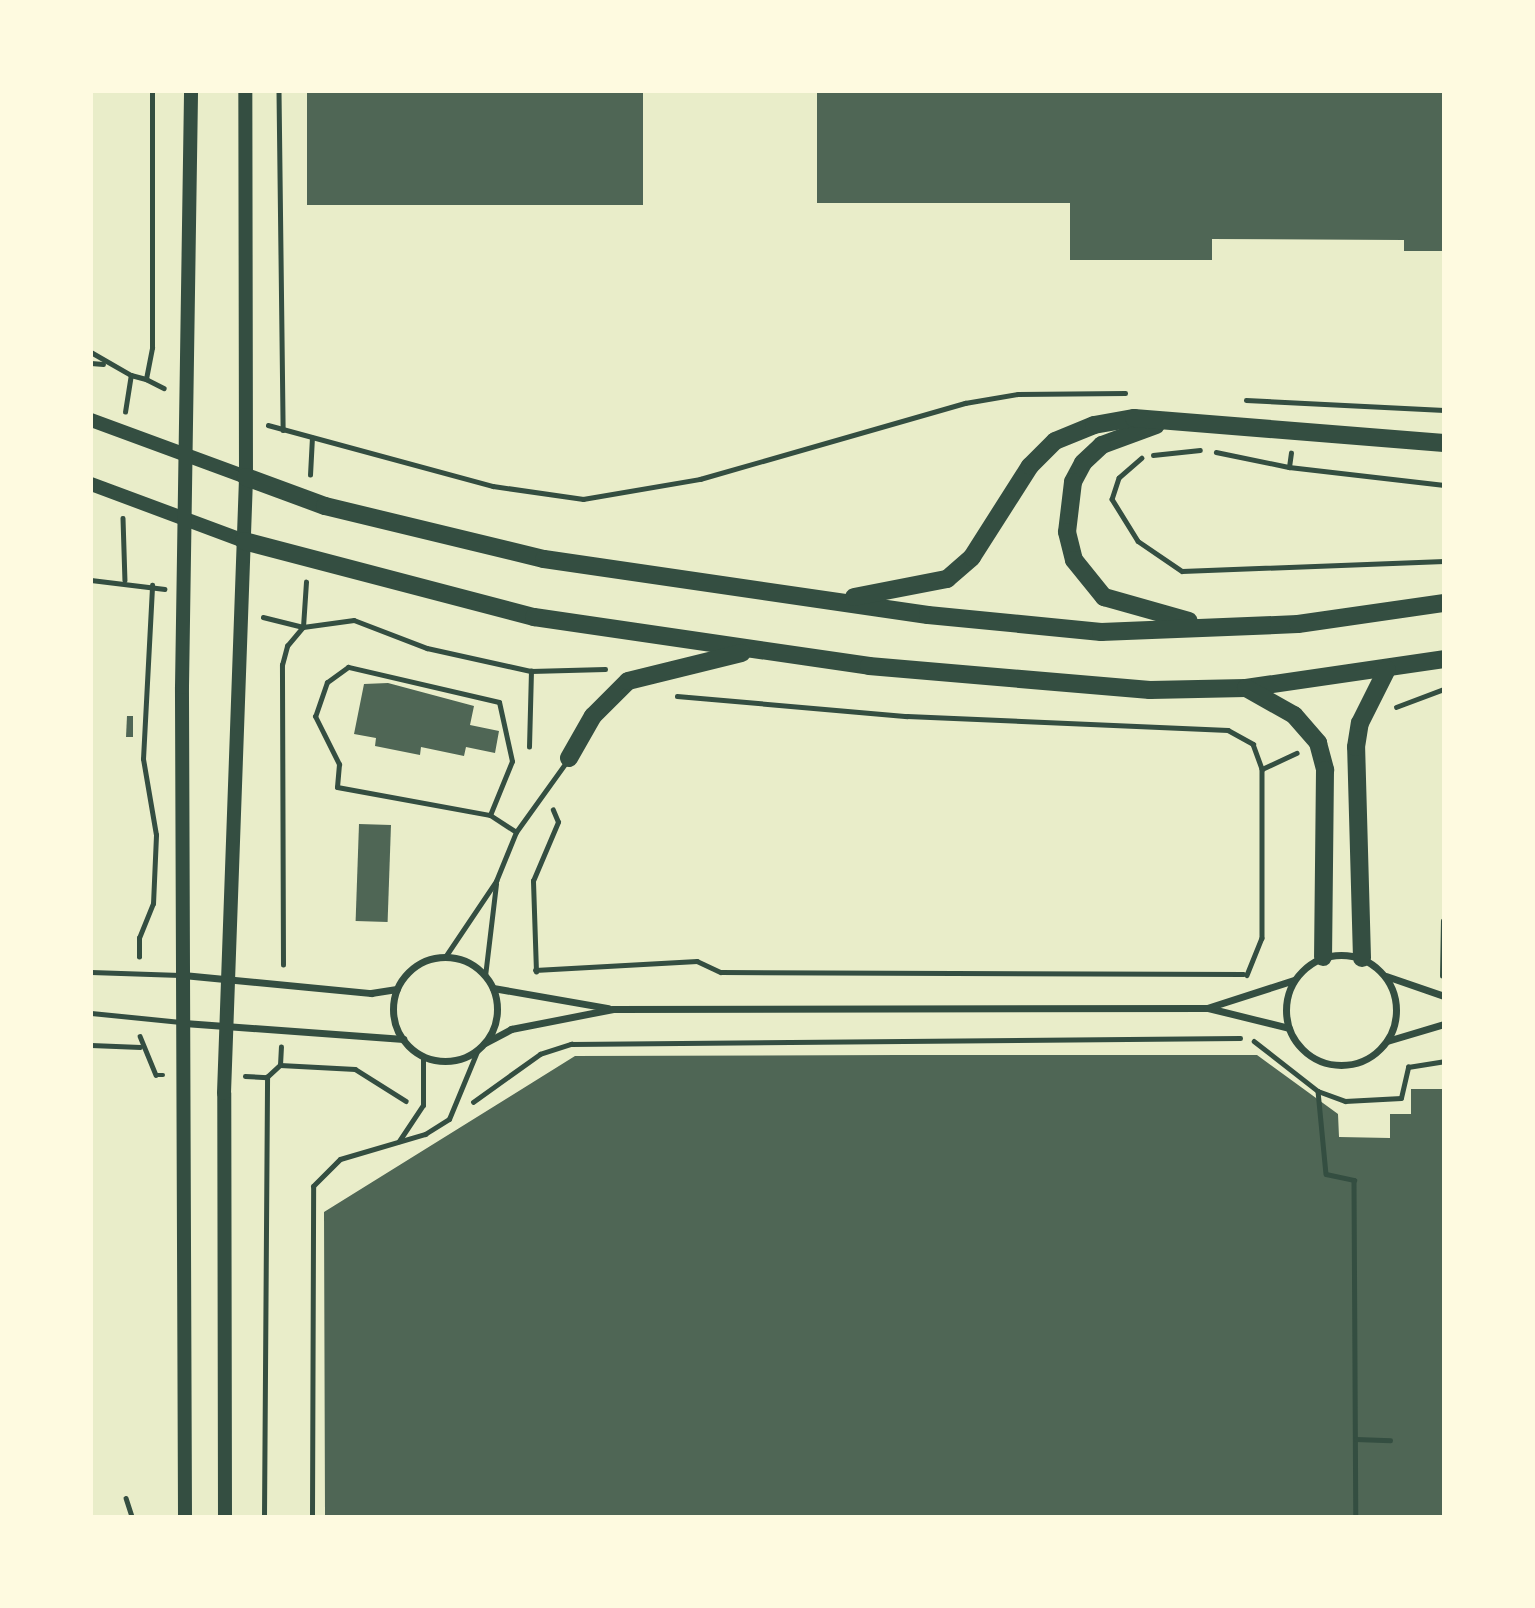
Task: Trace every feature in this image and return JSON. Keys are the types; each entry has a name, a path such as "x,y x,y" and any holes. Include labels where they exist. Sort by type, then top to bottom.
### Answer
{"main road":[{"path":"185,1517 183,975 186,519 191,399 191,91"},
{"path":"225,1517 228,1028 246,477 245,91"},
{"path":"835,600 947,579 972,557 1030,466 1055,441 1134,418 1444,443"},
{"path":"91,420 325,506 544,559 835,600 1101,632 1237,628 1444,603"},
{"path":"1180,420 1134,430 1083,463 1068,508 1074,561 1104,597 1133,610 1237,628"},
{"path":"91,484 244,541 534,617 869,666 1150,690 1246,688 1444,659"},
{"path":"569,758 593,716 628,681 758,650"},
{"path":"1362,958 1356,747 1360,723 1387,669"},
{"path":"1246,688 1294,715 1318,743 1325,770 1323,957"}],"street":[{"path":"485,1043 497,1010 493,988 485,976 471,964 445,957 415,967 397,989 393,1007 403,1039 423,1056 444,1061 539,1023 612,1009"},
{"path":"1207,1008 1294,980 1323,957 1362,958 1385,975 1444,996"},
{"path":"183,975 283,986 397,989"},
{"path":"1385,975 1396,1013 1387,1041"},
{"path":"1289,1028 1294,980"},
{"path":"493,988 612,1009 1207,1008 1289,1028 1312,1057 1329,1064 1370,1057 1387,1041 1444,1024"},
{"path":"184,1023 403,1039"}],"lane":[{"path":"491,815 512,761 509,723 499,702 348,667 327,682 315,716 338,764 337,787 491,815 516,832"},
{"path":"445,957 496,881 516,832 569,758"},
{"path":"485,976 496,881"},
{"path":"91,972 140,970 183,975"},
{"path":"91,1013 140,1014 184,1023"},
{"path":"312,1517 313,1186 340,1159 425,1134 457,1105 478,1049"},
{"path":"399,1141 423,1105 423,1056"}],"path":[{"path":"146,379 152,348 152,91"},
{"path":"279,91 283,430"},
{"path":"91,352 104,364"},
{"path":"91,363 104,364 146,379 191,399"},
{"path":"122,433 131,375"},
{"path":"245,416 283,430 492,486 583,499 700,479 965,403 1018,394 1137,394"},
{"path":"1242,400 1444,410"},
{"path":"1289,467 1294,402"},
{"path":"1444,485 1289,467 1245,455 1172,450 1142,458 1119,478 1112,499 1138,541 1182,572 1444,561"},
{"path":"121,496 125,580"},
{"path":"140,970 139,938 153,904 156,835 143,759 152,585"},
{"path":"283,986 287,646 303,627 354,620 427,648 531,671 607,669 649,694 894,715 1228,730 1253,744 1262,769"},
{"path":"531,671 529,761 558,822 533,881 535,970 539,996"},
{"path":"535,970 697,961 721,972 775,974 1247,974"},
{"path":"140,1014 140,1047 156,1075"},
{"path":"539,1023 540,1054"},
{"path":"280,1066 282,1031"},
{"path":"457,1105 482,1101 540,1054 571,1044 1250,1038"},
{"path":"91,1045 140,1047"},
{"path":"264,1517 267,1077 280,1066 355,1069 423,1105"},
{"path":"1318,1091 1326,1174 1354,1180 1356,1517"},
{"path":"1356,1439 1390,1440"},
{"path":"126,1498 132,1517"}],"building":[{"path":"307,91 643,91 643,205 307,205"},
{"path":"817,91 1444,91 1444,251 1404,251 1404,240 1212,239 1212,260 1070,260 1070,203 817,203"},
{"path":"388,683 474,706 470,725 499,731 495,753 466,747 464,756 421,747 420,755 375,746 376,738 354,734 364,684"},
{"path":"127,716 133,716 133,737 126,737"},
{"path":"359,824 391,825 388,922 356,921"},
{"path":"1257,1055 1338,1114 1339,1137 1390,1138 1390,1114 1411,1114 1411,1089 1444,1089 1444,1517 325,1517 324,1212 575,1056"}]}
